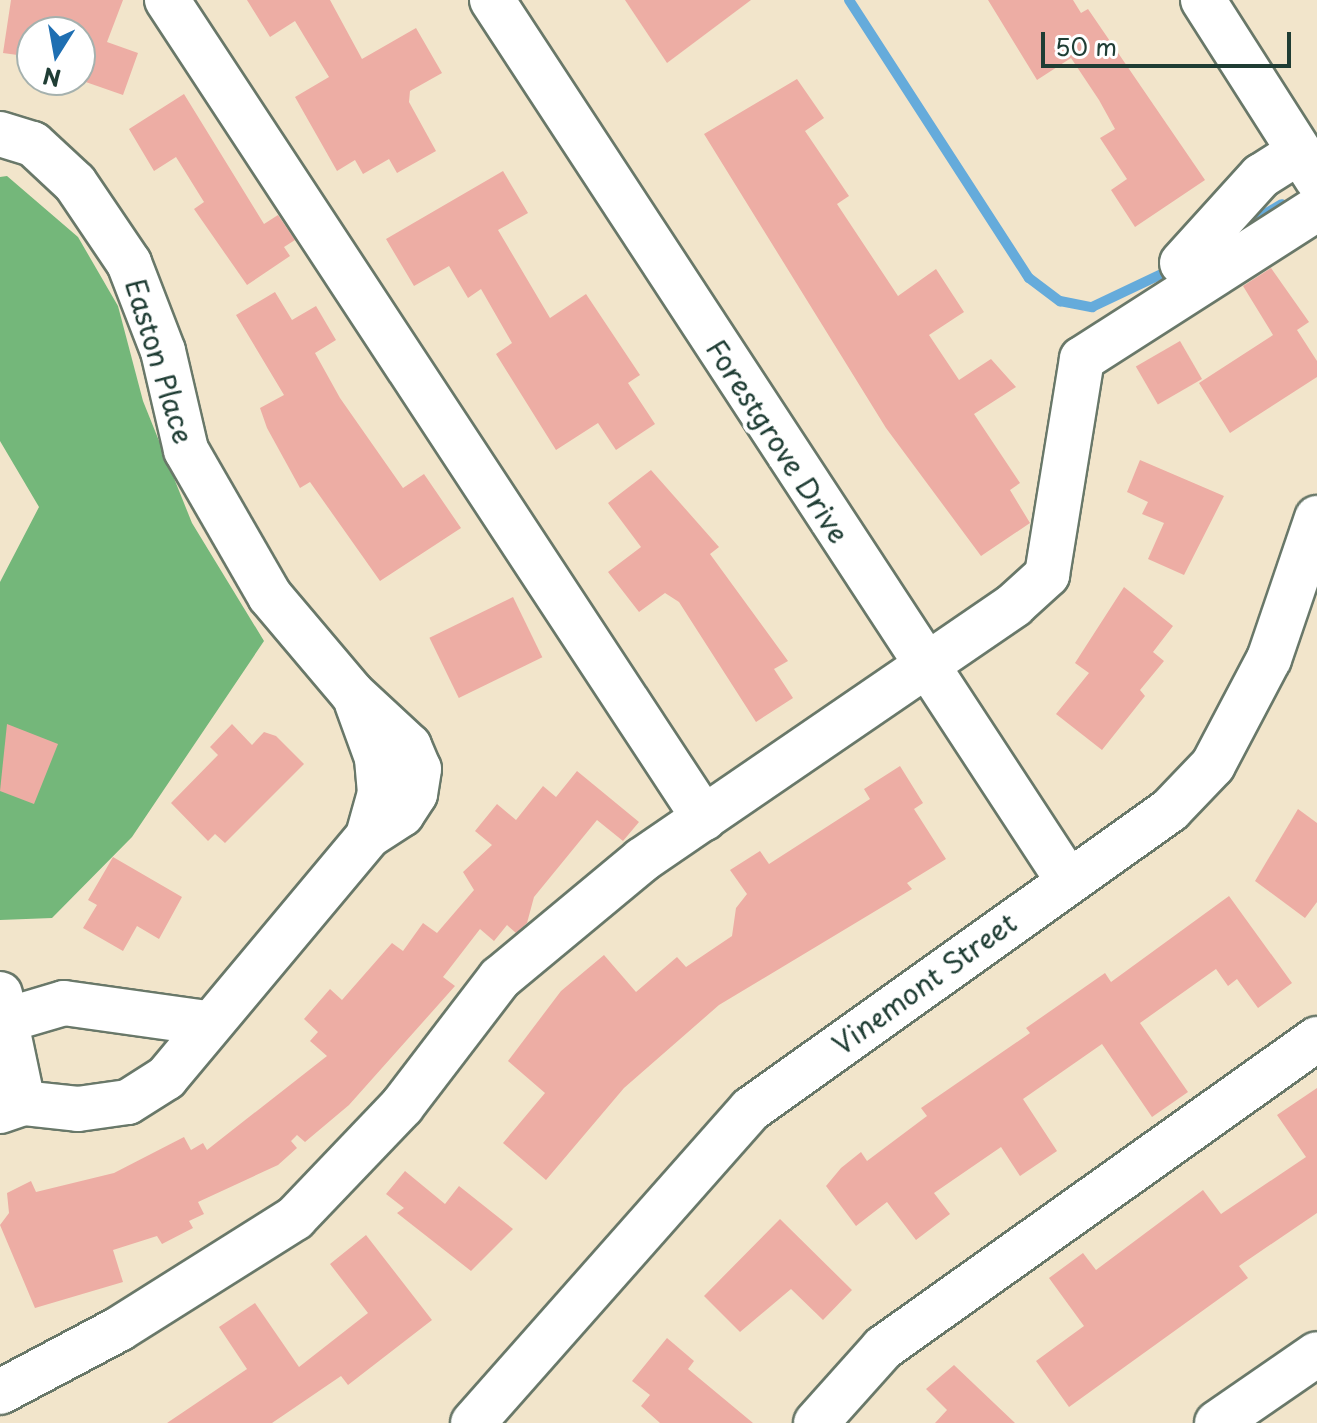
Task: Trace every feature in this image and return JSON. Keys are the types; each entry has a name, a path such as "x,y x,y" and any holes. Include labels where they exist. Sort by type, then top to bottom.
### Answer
{"street":[{"path":"167,0 704,818"},
{"name":"Forestgrove Drive","path":"492,0 925,668 1067,879"},
{"path":"1182,263 1261,176 1308,165 1203,0"},
{"name":"Easton Place","path":"0,134 33,144 75,183 129,263 163,351 186,450 270,596 352,693 409,746 419,769 402,814 368,836 207,1023 166,1078 128,1102 78,1109 11,1107 5,1007 64,1003 207,1023"},
{"path":"0,1392 119,1329 295,1218 402,1106 500,978 704,818 925,668 1047,575 1082,359 1317,209"},
{"name":"Vinemont Street","path":"473,1423 751,1109 1067,879 1170,810 1213,765 1269,659 1317,518"},
{"path":"816,1423 883,1348 1317,1039"},
{"path":"1217,1423 1317,1354"}],"green space":[{"path":"7,176 78,237 118,306 143,401 192,523 264,641 132,837 52,918 0,920 0,582 39,507 0,441 0,177"}],"building":[{"path":"11,0 123,0 107,42 138,53 123,95 96,86 96,16 16,16 16,55 3,53"},
{"path":"247,0 330,0 362,59 416,28 442,73 410,91 409,102 436,151 397,173 389,159 363,174 355,160 337,171 295,97 329,77 295,21 270,37"},
{"path":"625,0 751,0 667,63"},
{"path":"988,0 1073,0 1081,13 1088,9 1205,180 1135,227 1111,190 1127,179 1100,138 1115,129 1099,100 1071,58 1037,80"},
{"path":"797,79 824,118 805,131 849,196 837,204 898,296 936,269 964,312 929,335 959,380 991,359 1016,387 974,414 1020,483 1010,490 1030,523 981,556 886,428 704,134"},
{"path":"184,94 264,224 278,215 295,240 284,247 290,256 247,285 194,209 204,202 176,157 154,171 129,129"},
{"path":"503,171 528,213 498,230 550,318 586,294 640,375 628,383 655,424 616,450 598,423 556,450 496,354 512,343 481,289 468,298 449,266 414,286 386,239"},
{"path":"1271,268 1309,322 1297,330 1317,361 1317,377 1230,433 1199,383 1273,335 1243,286"},
{"path":"275,292 292,320 316,306 336,340 315,353 340,398 403,488 424,474 461,528 380,581 310,482 300,488 267,428 260,408 284,395 236,315"},
{"path":"1180,341 1202,379 1158,405 1136,366"},
{"path":"1140,460 1224,496 1184,575 1148,559 1164,523 1142,514 1148,502 1127,492"},
{"path":"651,470 719,547 710,554 788,661 774,669 793,698 756,722 679,602 665,593 639,612 608,572 641,547 608,503"},
{"path":"1124,587 1173,626 1153,652 1164,661 1140,690 1145,696 1102,750 1056,714 1089,673 1075,663"},
{"path":"513,597 542,657 459,698 429,638"},
{"path":"7,724 58,744 34,804 0,791"},
{"path":"232,724 252,745 264,732 276,736 304,764 225,843 215,834 208,841 171,803 218,755 210,747"},
{"path":"900,766 923,803 914,809 946,859 907,883 912,889 719,1005 624,1088 546,1180 503,1143 545,1093 508,1061 561,991 604,955 636,992 677,957 686,967 732,936 736,908 747,894 730,870 760,851 769,864 870,799 864,789"},
{"path":"577,771 639,822 623,841 597,820 534,897 527,923 516,933 507,925 494,941 480,929 443,977 455,986 349,1105 305,1142 297,1135 291,1141 297,1148 278,1165 198,1202 204,1214 189,1221 193,1228 162,1244 157,1236 113,1250 123,1282 35,1308 0,1225 9,1213 7,1193 31,1181 36,1192 114,1173 184,1137 191,1150 203,1143 207,1150 327,1056 310,1041 318,1032 304,1019 330,989 342,1000 392,943 403,951 423,923 437,933 474,890 463,872 492,845 475,831 497,804 516,820 543,786 556,797"},
{"path":"1298,809 1317,823 1317,902 1305,918 1255,881"},
{"path":"113,857 182,897 159,939 137,926 123,951 83,928 97,905 88,900"},
{"path":"1229,896 1292,983 1258,1008 1237,979 1228,986 1216,969 1140,1023 1188,1092 1152,1117 1102,1044 1023,1099 1057,1151 1020,1176 1001,1147 934,1193 950,1214 916,1240 887,1202 856,1226 826,1186 841,1168 861,1152 867,1161 927,1116 921,1108 1030,1033 1026,1028 1105,973 1111,982"},
{"path":"1317,1088 1317,1213 1239,1266 1248,1278 1069,1407 1036,1361 1084,1326 1049,1278 1083,1253 1096,1270 1203,1190 1221,1214 1306,1157 1277,1115"},
{"path":"405,1171 445,1204 459,1186 513,1229 471,1271 397,1213 404,1208 386,1194"},
{"path":"780,1219 852,1290 823,1320 791,1289 740,1332 704,1296"},
{"path":"366,1235 432,1320 348,1385 341,1376 272,1423 167,1423 247,1369 219,1327 255,1303 299,1367 368,1313 330,1264"},
{"path":"667,1338 694,1361 688,1369 753,1423 660,1423 641,1406 650,1395 632,1381"},
{"path":"954,1365 1015,1423 935,1423 947,1410 926,1389"}],"waterway":[{"path":"849,0 1029,278 1060,301 1092,307 1174,268"},
{"path":"1236,231 1282,204"}]}
